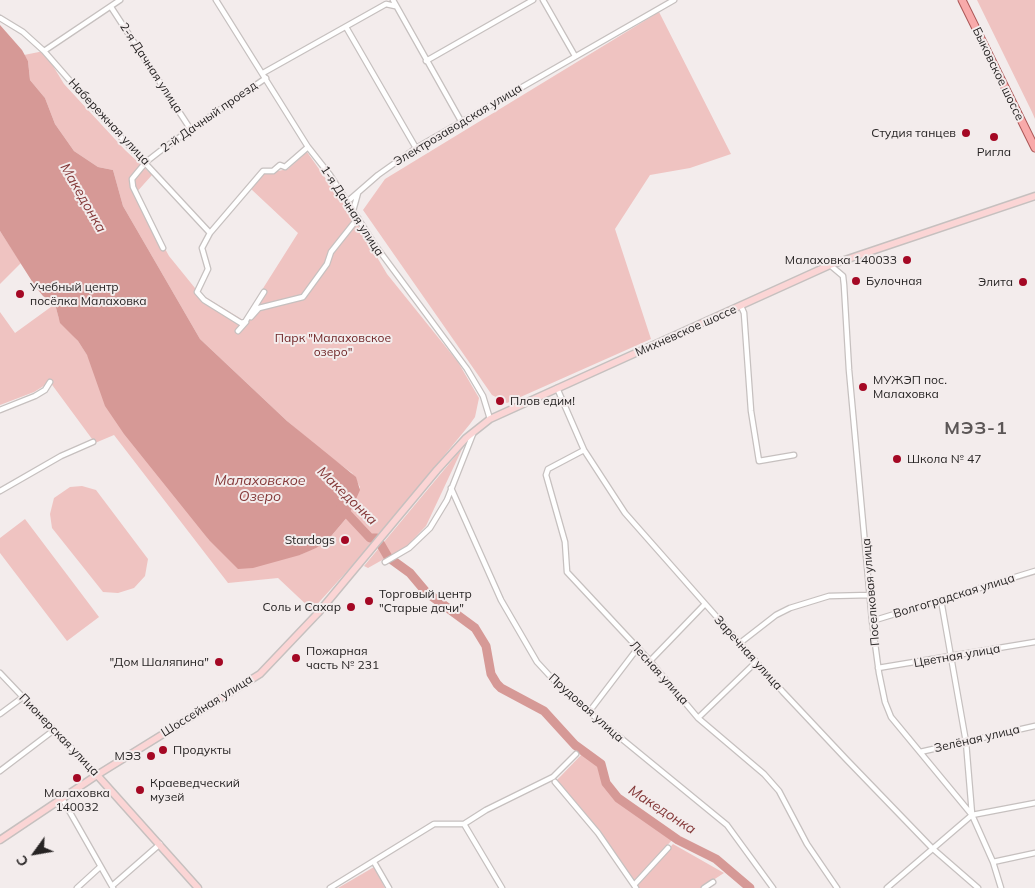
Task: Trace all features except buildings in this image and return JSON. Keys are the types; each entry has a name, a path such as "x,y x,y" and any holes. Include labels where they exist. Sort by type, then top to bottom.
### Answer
{"main road":[{"name":"Быковское шоссе","path":"962,0 1035,148"},
{"name":"Михневское шоссе","path":"383,536 437,470 474,430 490,419 557,387 830,265 1035,196"},
{"name":"Шоссейная улица","path":"0,840 98,775 260,674 318,613 383,536"},
{"name":"Пионерская улица","path":"98,775 198,888"}],"street":[{"path":"44,51 120,0"},
{"name":"1-я Дачная улица","path":"216,0 308,147 393,272 462,363 483,396 490,419"},
{"path":"393,0 461,121"},
{"path":"426,61 533,0"},
{"path":"543,0 575,56"},
{"name":"Электрозаводская улица","path":"347,202 378,175 416,148 674,0"},
{"path":"386,2 395,6"},
{"name":"2-й Дачный проезд","path":"163,248 132,187 132,178 146,162 264,75 386,2"},
{"name":"2-я Дачная улица","path":"111,7 191,130"},
{"name":"Набережная улица","path":"0,18 23,32 44,51 210,234"},
{"path":"346,27 416,148"},
{"path":"264,292 245,322 241,323 204,300 197,292 208,269 202,248 210,234 263,171 273,171 280,165 285,167 308,147"},
{"path":"353,211 358,192"},
{"path":"238,331 259,308 303,297 327,264 331,252 358,218"},
{"name":"Поселковая улица","path":"830,265 843,276 849,370 872,621 883,694 891,718 972,815 993,862 1001,888"},
{"path":"741,306 744,313 751,411 759,461 794,455"},
{"path":"0,410 35,396 45,390 50,382"},
{"name":"Заречная улица","path":"557,387 584,450 625,513 756,662 932,848 978,888"},
{"path":"385,562 409,548 430,528 448,500 474,430"},
{"path":"0,491 61,456 93,442"},
{"name":"Лесная улица","path":"584,450 548,469 546,475 565,542 567,572 650,661 698,718 764,774 780,791 807,844 838,888"},
{"name":"Прудовая улица","path":"451,488 489,576 530,652 556,683 589,712 727,825 773,888"},
{"name":"Волгоградская улица","path":"872,621 1035,571"},
{"path":"740,643 776,615 790,608 829,596 871,595"},
{"path":"941,600 966,742 972,815"},
{"path":"650,661 705,604"},
{"name":"Цветная улица","path":"878,668 1035,642"},
{"path":"589,712 638,649"},
{"path":"698,718 756,662"},
{"name":"Пионерская улица","path":"0,673 98,775"},
{"path":"0,714 23,697"},
{"name":"Зелёная улица","path":"920,752 1035,726"},
{"path":"0,771 54,730"},
{"path":"330,888 434,824 464,824 486,810 553,777 576,754"},
{"path":"555,782 598,832 635,886 668,848"},
{"path":"63,800 112,887 160,844"},
{"path":"887,888 972,815 1035,803"},
{"path":"464,824 502,888"},
{"path":"993,862 1035,853"},
{"path":"374,862 388,888"},
{"path":"78,888 100,867"},
{"path":"704,888 713,882"}],"green space":[{"path":"977,0 1035,0 1035,119 1032,112"},
{"path":"659,12 731,154 690,168 650,175 615,229 651,339 507,403 492,395 363,210 385,179"},
{"name":"Парк \"Малаховское озеро\"","path":"44,51 64,84 125,150 152,175 135,194 169,256 199,293 243,320 298,233 251,189 263,174 288,169 307,152 355,220 387,274 458,362 479,398 475,417 470,424 377,538 312,610 278,578 228,583 114,435 95,443 50,382 34,392 0,405 0,312 15,333 55,304 59,319 78,341 209,540 300,555 327,541 349,515 360,487 352,473 327,455 287,421 200,339 123,206 113,170 98,167 74,151 55,124 45,98 30,80 28,61 24,55"},
{"path":"0,231 21,263 0,284"},
{"path":"463,447 426,526 407,546 368,568 364,566"},
{"path":"82,486 96,490 148,559 145,576 134,588 118,593 103,592 52,528 50,514 54,498 70,487"},
{"path":"25,519 99,617 67,641 0,553 0,538"},
{"path":"583,753 600,765 605,784 617,800 672,840 634,882 600,831 557,780"},
{"path":"673,844 724,873 701,888 637,888 636,885"},
{"path":"374,867 385,888 338,888"}],"water":[{"name":"Малаховское Озеро","path":"0,25 22,50 28,61 30,80 45,98 55,124 74,151 98,167 113,170 123,206 200,339 287,421 356,477 360,490 349,515 327,541 316,548 300,555 253,568 238,569 209,540 124,434 105,406 87,355 78,341 60,323 55,304 43,296 35,286 0,231"}],"waterway":[{"name":"Македонка","path":"341,507 370,538 377,538 388,557 410,573 426,592 475,628 486,646 491,674 497,684 544,711 575,745 601,764 606,783 618,798 678,840 716,859 750,888"}],"place":[{"name":"Студия танцев","path":"966,133"},
{"name":"Ригла","path":"994,137"},
{"name":"Малаховка 140033","path":"907,260"},
{"name":"Булочная","path":"856,281"},
{"name":"Элита","path":"1023,282"},
{"name":"Учебный центр посёлка Малаховка","path":"20,294"},
{"name":"МУЖЭП пос. Малаховка","path":"863,387"},
{"name":"Плов едим!","path":"500,401"},
{"name":"Школа № 47","path":"897,459"},
{"name":"Stardogs","path":"345,540"},
{"name":"Торговый центр \"Старые дачи\"","path":"369,601"},
{"name":"Соль и Сахар","path":"351,607"},
{"name":"Пожарная часть № 231","path":"296,658"},
{"name":"\"Дом Шаляпина\"","path":"219,662"},
{"name":"Продукты","path":"163,750"},
{"name":"МЭЗ","path":"151,756"},
{"name":"Малаховка 140032","path":"77,778"},
{"name":"Краеведческий музей","path":"140,790"}],"district":[{"name":"МЭЗ-1","path":"976,429"}]}
